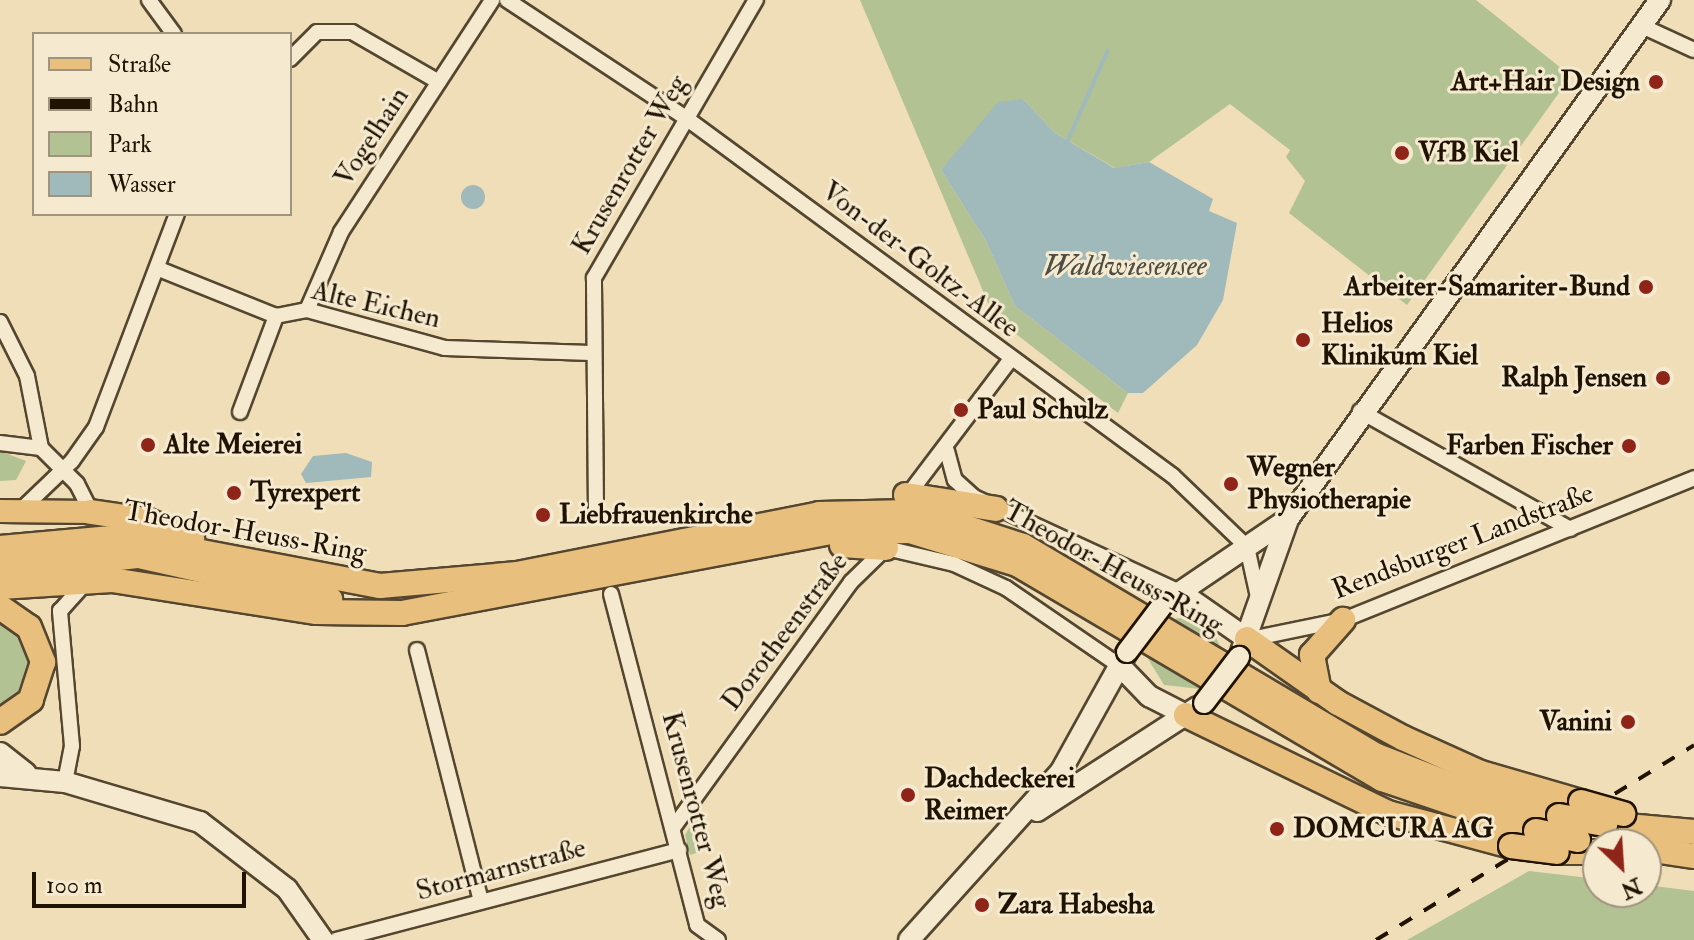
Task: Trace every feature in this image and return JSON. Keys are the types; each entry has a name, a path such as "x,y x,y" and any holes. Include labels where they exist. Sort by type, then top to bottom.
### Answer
{"highway":[{"path":"674,540 784,505 908,495 996,509"},
{"name":"Theodor-Heuss-Ring","path":"0,548 123,537 223,564 380,586 517,574 674,540 866,509 967,523 1023,546 1377,756 1477,795 1559,816 1693,840"},
{"path":"91,512 146,520 223,564 323,598 448,608"},
{"name":"Theodor-Heuss-Ring","path":"0,587 91,580 317,612 448,608 752,548 887,530 981,548 1335,755 1433,801 1582,844"},
{"path":"752,548 886,548"},
{"path":"0,571 124,556 223,564"},
{"path":"0,607 29,627 43,662 34,695 0,722"},
{"path":"1319,691 1312,655 1343,620"},
{"path":"1243,648 1460,764 1581,802 1612,827"},
{"path":"1195,709 1388,813 1511,846 1557,852 1582,847"},
{"name":"Theodor-Heuss-Ring","path":"1662,848 1693,840"}],"main road":[{"path":"1012,831 1195,709 1243,648 1258,597 1288,519 1360,411 1660,0"},
{"path":"11,510 91,512"},
{"path":"909,940 1012,831 1082,738 1124,659 1172,597 1288,519"},
{"path":"1172,597 1243,648"},
{"path":"1124,659 1149,696 1195,709"},
{"path":"0,753 26,773"},
{"path":"0,776 26,773 156,804 218,832 287,889 323,940"}],"street":[{"path":"149,0 173,32"},
{"name":"Vogelhain","path":"307,310 341,232 492,0"},
{"name":"Von-der-Goltz-Allee","path":"507,0 686,118 1010,360 1173,476 1247,547"},
{"name":"Krusenrotter Weg","path":"596,512 591,353 594,278 756,0"},
{"path":"1642,26 1694,50"},
{"path":"292,57 317,32 352,32 439,82"},
{"path":"11,510 62,470 107,403 176,216"},
{"name":"Alte Eichen","path":"159,269 276,316 307,310 445,348 591,353"},
{"path":"240,412 276,316"},
{"path":"0,322 27,376 41,448 62,470 91,512"},
{"path":"908,495 947,451 1010,360"},
{"path":"1360,411 1570,529"},
{"path":"0,443 41,448"},
{"path":"947,451 958,486 996,509 1172,597"},
{"name":"Rendsburger Landstraße","path":"1243,648 1343,620 1694,478"},
{"path":"1247,547 1258,597"},
{"path":"886,548 954,564 1006,588 1124,659"},
{"name":"Dorotheenstraße","path":"673,828 851,582 886,548"},
{"path":"65,782 72,746 60,611 91,580"},
{"name":"Krusenrotter Weg","path":"611,594 697,925 718,940"},
{"path":"417,650 481,901"},
{"name":"Stormarnstraße","path":"336,940 679,850"}],"green space":[{"path":"860,0 1476,0 1571,76 1407,305 1289,213 1305,181 1286,157 1290,150 1230,104 1149,162 1115,168 1055,133 1023,99 941,170 986,241 1015,306 1128,393 1118,413 994,317"},
{"path":"0,451 26,461 16,480 0,481"},
{"path":"1185,617 1212,628 1222,651 1169,620"},
{"path":"0,618 29,647 31,673 17,700 0,708"},
{"path":"1149,655 1200,689 1164,685 1147,657"},
{"path":"697,814 708,823 699,837 703,851 690,855 685,835"},
{"path":"1529,871 1582,877 1582,908 1662,908 1662,887 1694,891 1694,940 1407,940"}],"water":[{"name":"Waldwiesensee","path":"1023,99 1055,133 1114,168 1149,162 1213,199 1209,211 1237,223 1223,300 1197,345 1143,393 1128,393 1015,306 986,241 941,170 998,102"},
{"path":"473,185 484,192 485,197 478,208 473,209 462,202 461,197 468,186"},
{"path":"346,453 372,462 371,477 306,483 301,474 313,456"}],"waterway":[{"path":"1068,140 1108,50"}],"railway":[{"path":"1376,940 1694,745"}],"place":[{"name":"Art+Hair Design","path":"1656,82"},
{"name":"VfB Kiel","path":"1402,153"},
{"name":"Arbeiter-Samariter-Bund","path":"1646,287"},
{"name":"Helios Klinikum Kiel","path":"1303,340"},
{"name":"Ralph Jensen","path":"1663,378"},
{"name":"Paul Schulz","path":"961,410"},
{"name":"Alte Meierei","path":"148,445"},
{"name":"Farben Fischer","path":"1629,446"},
{"name":"Wegner Physiotherapie","path":"1231,484"},
{"name":"Tyrexpert","path":"234,493"},
{"name":"Liebfrauenkirche","path":"543,515"},
{"name":"Vanini","path":"1628,722"},
{"name":"Dachdeckerei Reimer","path":"908,795"},
{"name":"DOMCURA AG","path":"1277,829"},
{"name":"Zara Habesha","path":"982,905"}]}
